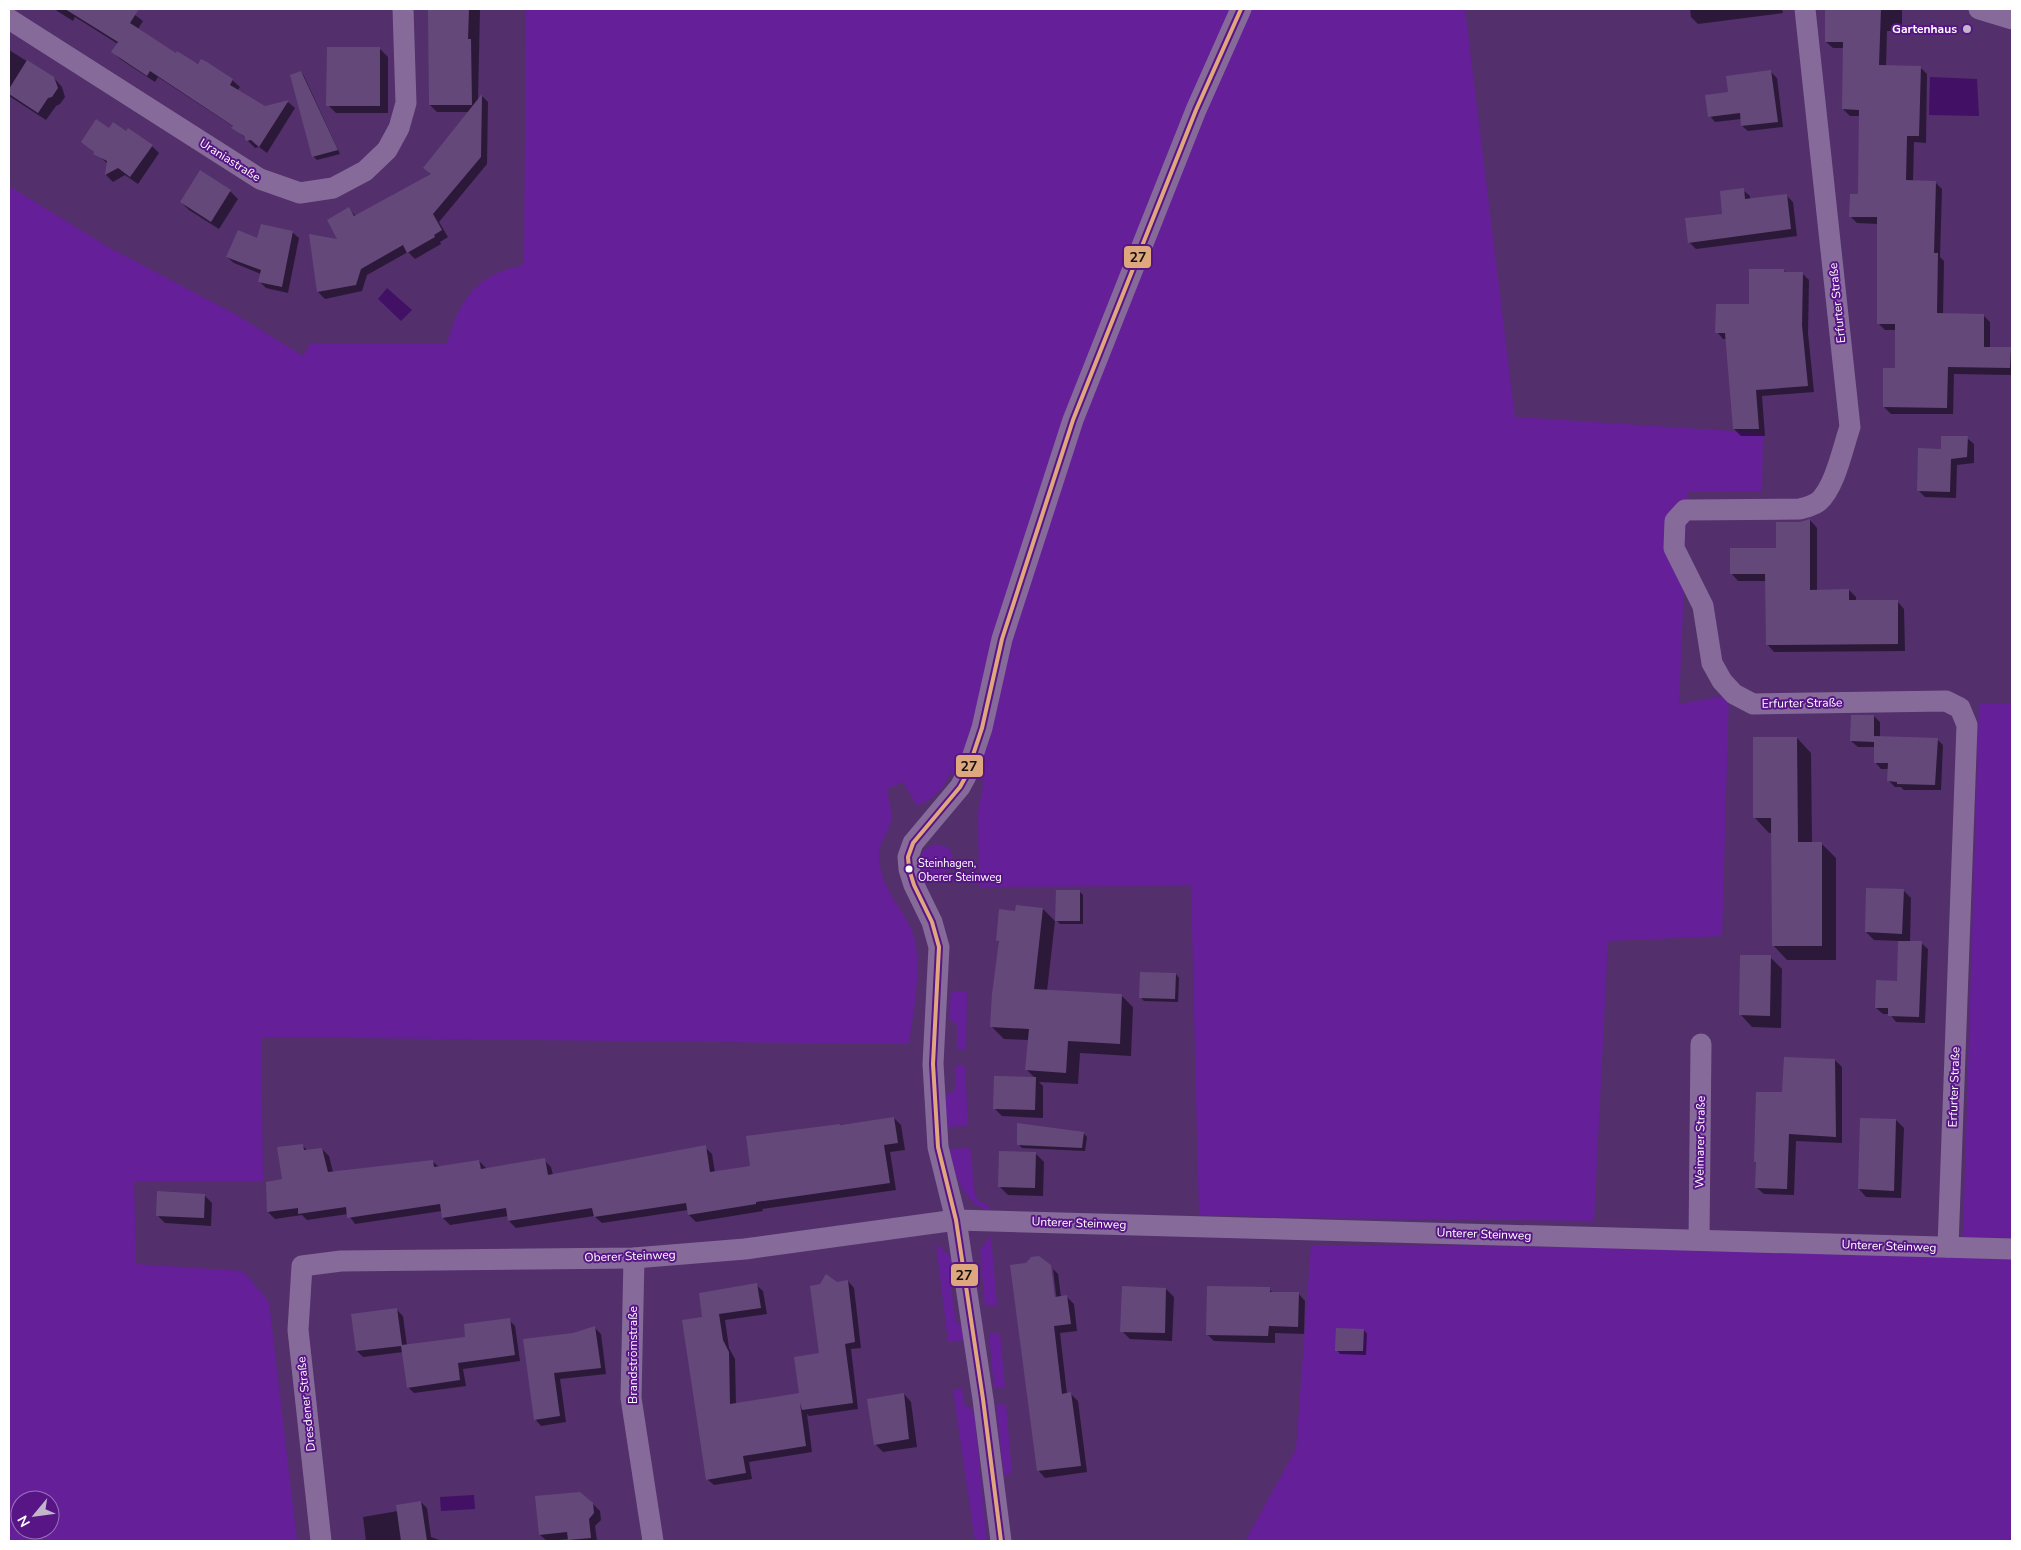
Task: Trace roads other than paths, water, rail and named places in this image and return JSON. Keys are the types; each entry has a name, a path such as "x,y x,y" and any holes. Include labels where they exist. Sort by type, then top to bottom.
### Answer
{"street":[{"name":"Uraniastraße","path":"9,19 260,179 300,193 333,188 365,172 386,150 399,128 406,102 403,9"},
{"path":"1001,1541 983,1399 956,1220 938,1147 933,1064 939,947 932,922 912,877 908,857 913,843 923,829 949,801 966,776 982,728 1002,639 1073,420 1196,110 1241,9"},
{"name":"Erfurter Straße","path":"1804,9 1850,427 1832,480 1820,500 1812,506 1800,509 1685,510 1675,521 1674,548 1703,606 1712,663 1722,681 1734,694 1753,704 1946,701 1960,708 1967,725 1948,1248"},
{"path":"1979,9 2012,19"},
{"name":"Weimarer Straße","path":"1699,1240 1701,1044"},
{"name":"Unterer Steinweg","path":"956,1220 2012,1249"},
{"name":"Oberer Steinweg","path":"302,1266 341,1261 634,1258 744,1249 956,1220"},
{"name":"Brandströmstraße","path":"634,1258 631,1398 653,1541"},
{"name":"Dresdener Straße","path":"302,1266 298,1330 321,1541"}],"place":[{"name":"Gartenhaus","path":"1967,29"},
{"name":"Steinhagen, Oberer Steinweg","path":"909,869"}]}
